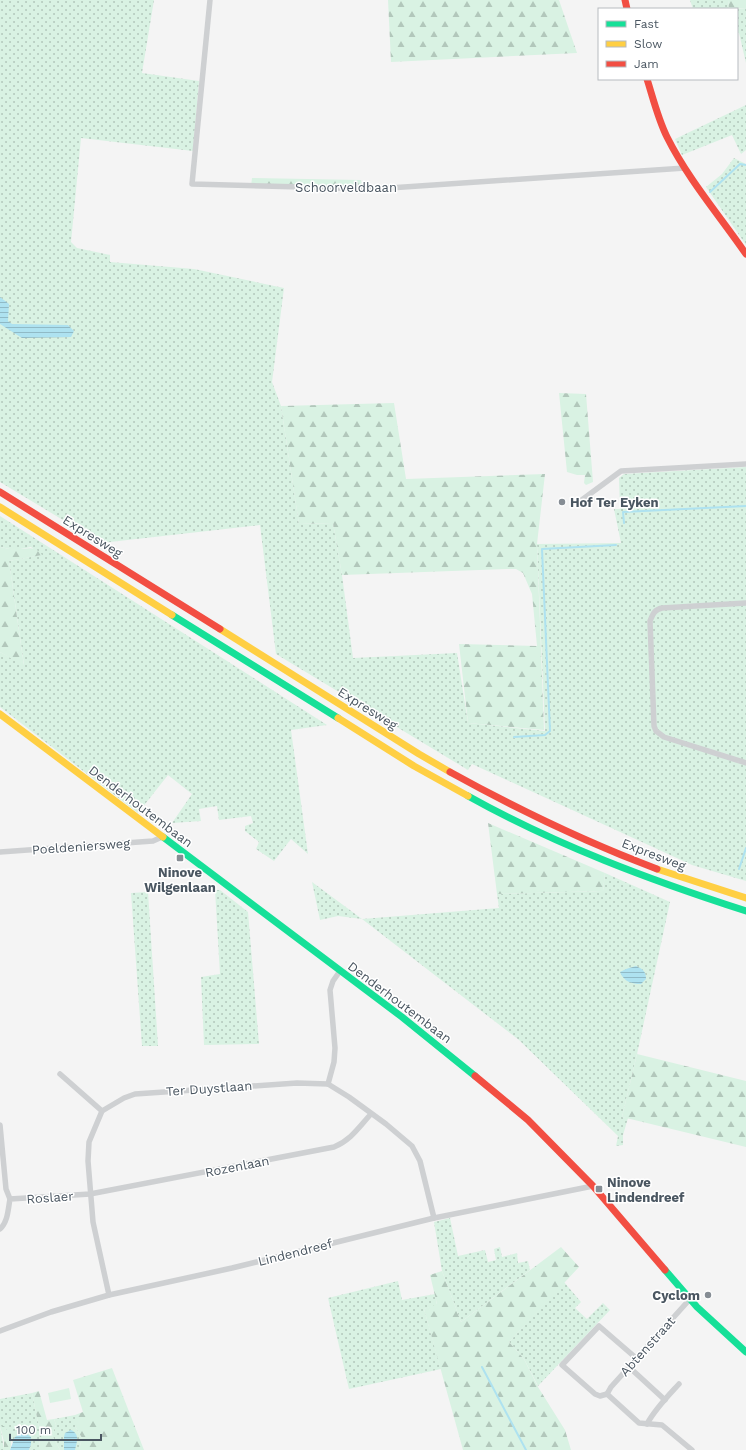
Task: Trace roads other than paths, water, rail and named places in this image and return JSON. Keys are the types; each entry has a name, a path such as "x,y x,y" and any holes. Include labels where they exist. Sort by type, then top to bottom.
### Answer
{"main road":[{"path":"647,80 656,108 667,135 685,168 746,254"},
{"name":"Expresweg","path":"0,492 419,754 472,785 548,823 621,855 672,875 746,898"},
{"name":"Expresweg","path":"0,507 414,766 528,828 618,868 746,911"},
{"name":"Denderhoutembaan","path":"0,714 402,1017 528,1120 592,1186 690,1299 725,1334 746,1352"}],"street":[{"name":"Schoorveldbaan","path":"210,0 192,184 375,189 685,168"},
{"path":"579,502 621,471 746,464"},
{"path":"746,603 662,608 657,609 650,621 654,726 656,731 664,737 746,764"},
{"name":"Poeldeniersweg","path":"0,852 145,841 162,837"},
{"path":"328,1084 334,1062 335,1048 330,990 333,981 340,971"},
{"path":"60,1074 102,1111 89,1142 88,1161 93,1222 109,1295"},
{"name":"Ter Duystlaan","path":"102,1111 124,1098 135,1094 151,1092 297,1083 328,1084 349,1097 406,1140 417,1154 423,1169 434,1218"},
{"name":"Rozenlaan","path":"90,1194 334,1147 349,1139 371,1114"},
{"name":"Roslaer","path":"0,1125 6,1189 10,1199 7,1218 0,1229"},
{"name":"Lindendreef","path":"0,1331 52,1312 109,1295 232,1268 434,1218 592,1186"},
{"name":"Roslaer","path":"10,1199 90,1194"},
{"name":"Abtenstraat","path":"607,1394 611,1387 636,1358 690,1299"},
{"path":"636,1358 599,1326 562,1365 595,1394 600,1396 607,1394 639,1423 662,1425 676,1435 692,1450"},
{"path":"629,1367 665,1400"},
{"path":"647,1424 679,1384"}],"water":[{"path":"0,297 9,304 8,321 12,324 68,325 74,331 71,337 22,338 0,324"},
{"path":"636,966 645,973 646,979 641,984 629,982 620,972"},
{"path":"71,1430 77,1436 75,1450 64,1450 65,1433"},
{"path":"21,1433 25,1433 31,1437 29,1450 10,1450 15,1437"}],"waterway":[{"path":"710,192 740,164 746,165"},
{"path":"624,523 623,512 746,506"},
{"path":"514,737 545,735 550,731 542,549 616,545"},
{"path":"739,869 746,848"},
{"path":"482,1367 526,1450"}],"place":[{"name":"Hof Ter Eyken","path":"562,502"},
{"name":"Ninove Wilgenlaan","path":"180,858"},
{"name":"Ninove Lindendreef","path":"599,1189"},
{"name":"Cyclom","path":"708,1295"}]}
